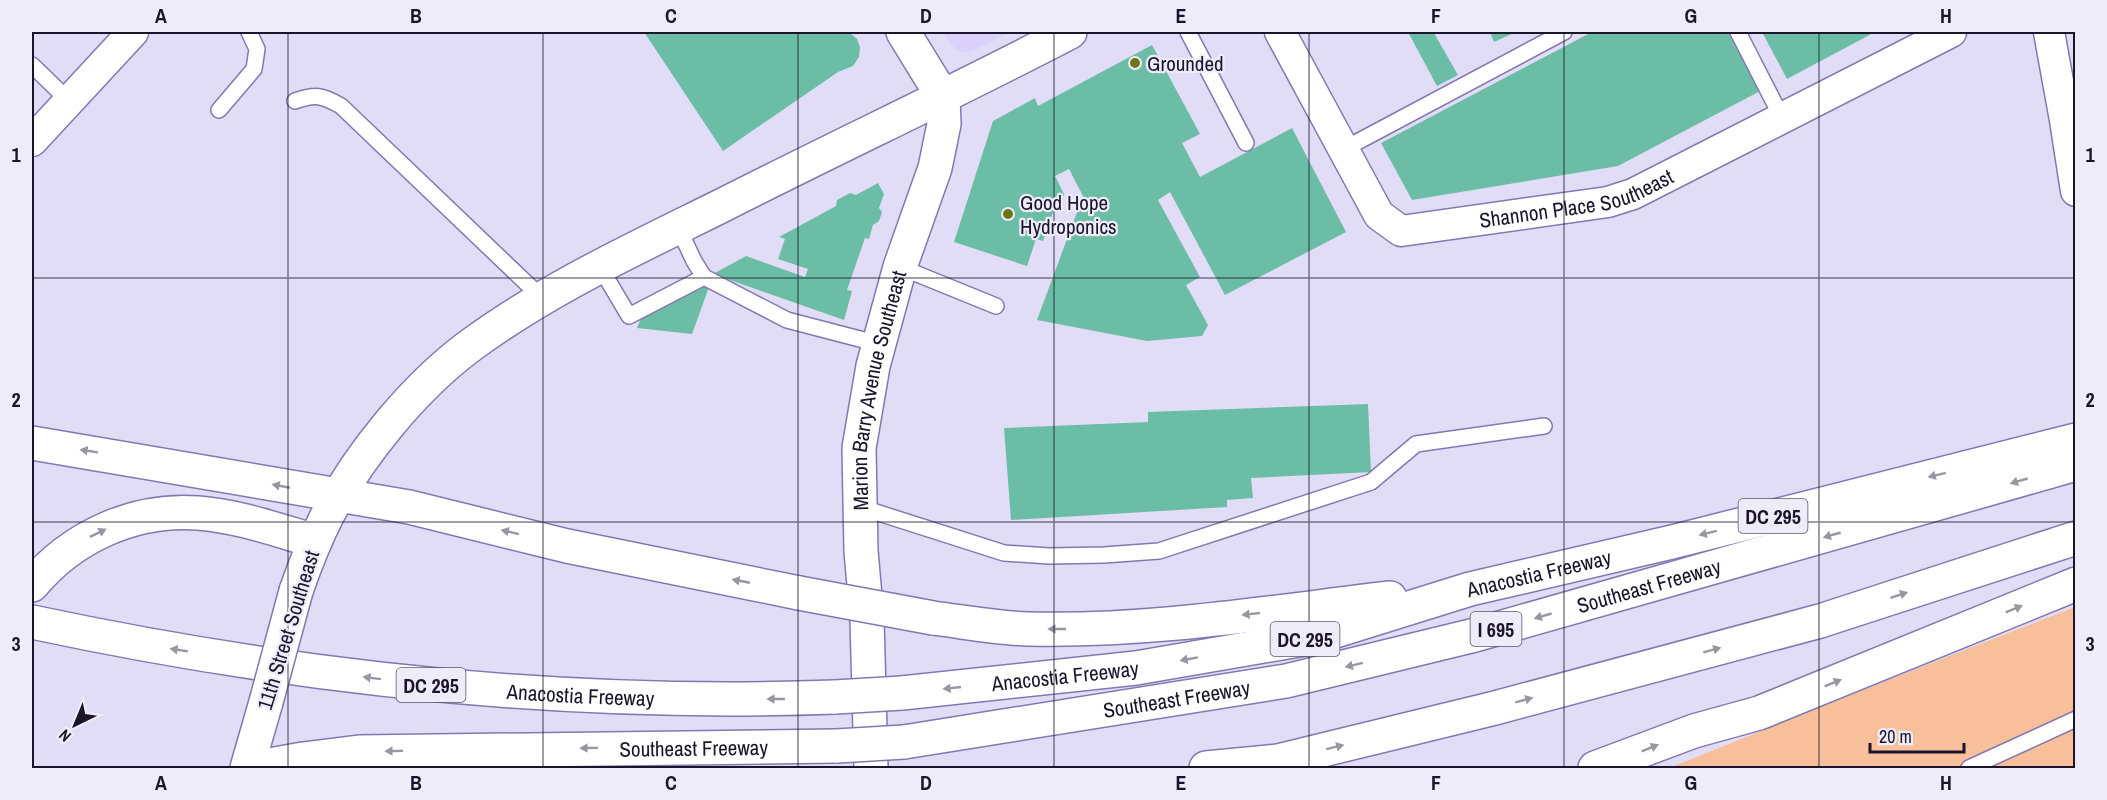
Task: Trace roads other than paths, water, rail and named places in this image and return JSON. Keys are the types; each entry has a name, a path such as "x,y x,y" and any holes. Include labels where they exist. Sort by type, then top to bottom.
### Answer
{"main road":[{"path":"903,32 943,97"},
{"name":"11th Street Southeast","path":"248,768 296,591 315,541 338,496 363,459 391,424 424,388 466,349 542,298 600,267 1070,32"},
{"name":"Marion Barry Avenue Southeast","path":"871,768 867,619 861,551 859,448 867,393 879,344 900,267 935,168 943,131 943,97"},
{"name":"Anacostia Freeway","path":"32,622 172,649 285,667 455,687 570,695 684,699 835,697 902,693 1136,668 1305,639 1470,589 1672,542 2076,440"},
{"path":"32,442 409,507 567,546 799,593 933,618 1026,629 1096,629 1165,624 1470,589"},
{"name":"Southeast Freeway","path":"253,768 359,752 837,746 904,742 1286,681 1475,635 2076,464"},
{"path":"41,576 74,547 102,531 130,520 160,514 214,515 315,541"},
{"path":"1206,768 1263,765 1495,708 1820,621 2076,538"},
{"path":"1595,768 1694,731 1759,713 2076,584"}],"street":[{"path":"32,141 133,32"},
{"name":"Shannon Place Southeast","path":"1280,32 1379,215 1401,231 1608,202 1633,194 1951,32"},
{"path":"2049,32 2076,190"}],"lane":[{"path":"219,110 254,69 257,49 249,32"},
{"path":"1188,32 1246,143"},
{"path":"1344,149 1564,32"},
{"path":"1738,32 1782,118"},
{"path":"32,65 69,101"},
{"path":"295,101 311,96 327,97 342,106 542,298"},
{"path":"678,227 704,277 787,320 879,344"},
{"path":"600,267 629,316 704,277"},
{"path":"900,267 996,306"},
{"path":"860,507 1004,553 1049,556 1159,551 1371,482 1416,444 1544,426"},
{"path":"1969,768 2076,719"}],"place":[{"name":"Grounded","path":"1135,63"},
{"name":"Good Hope Hydroponics","path":"1008,214"}]}
